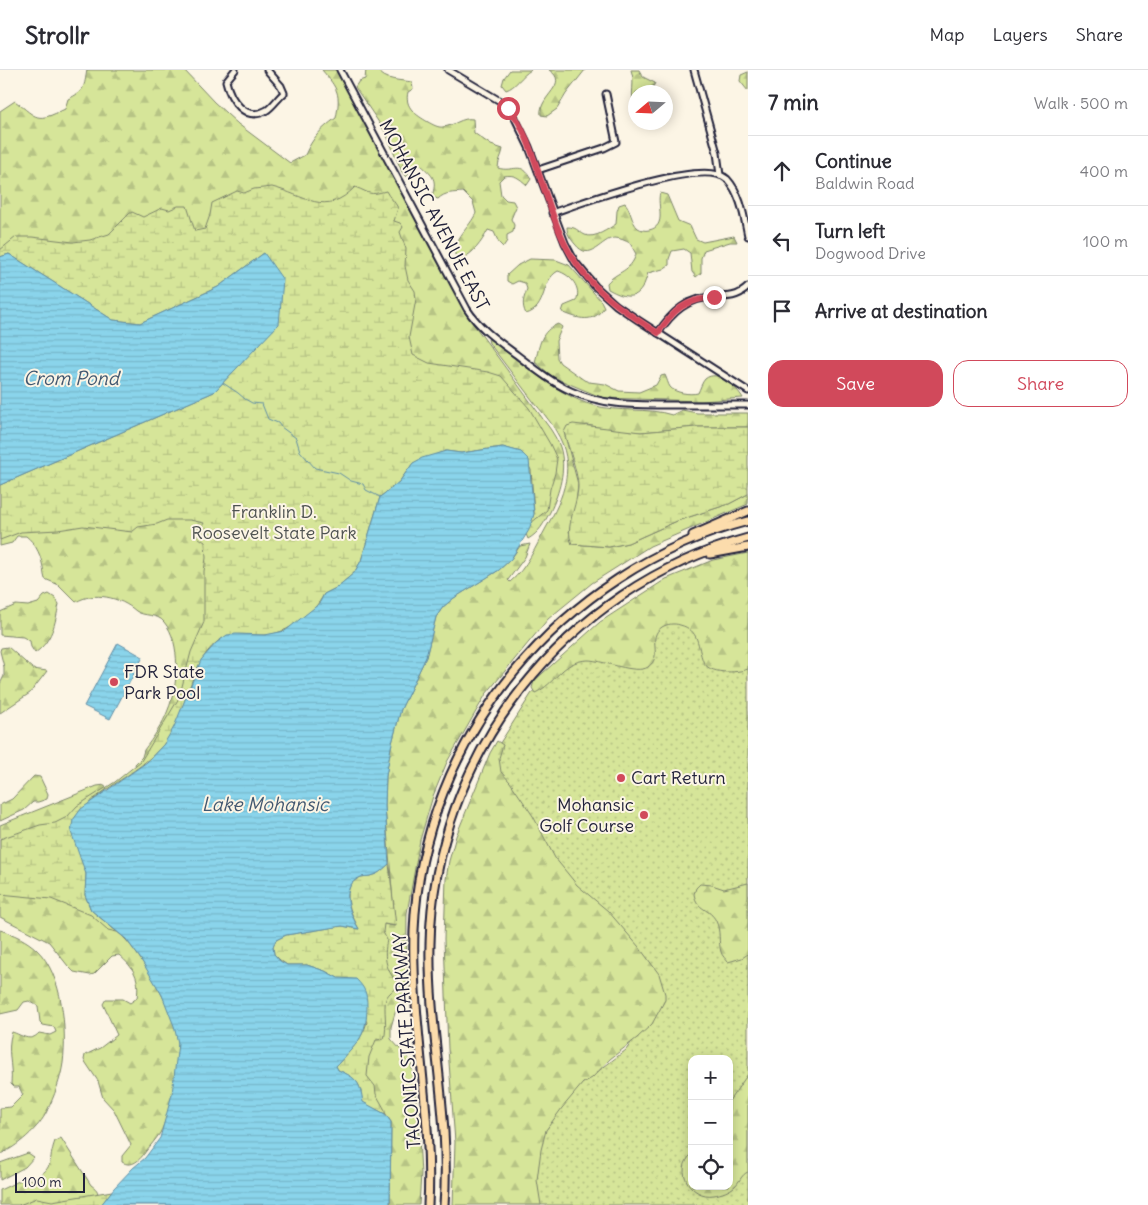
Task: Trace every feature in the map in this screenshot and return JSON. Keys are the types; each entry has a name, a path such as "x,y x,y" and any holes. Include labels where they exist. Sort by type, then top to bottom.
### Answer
{"highway":[{"path":"644,563 681,540 748,512"},
{"name":"TACONIC STATE PARKWAY","path":"428,1205 428,1136 415,990 414,937 420,876 427,842 450,777 465,746 492,701 512,673 547,635 573,612 614,580 644,563 691,540 748,521"},
{"name":"TACONIC STATE PARKWAY","path":"444,1205 445,1150 432,995 430,943 432,909 444,842 455,809 475,762 491,732 516,696 543,663 567,638 607,605 650,578 681,562 748,538"},
{"path":"681,562 748,546"}],"street":[{"path":"235,70 226,81 229,94 244,112 254,114 268,109 284,93 281,86 267,70"},
{"name":"MOHANSIC AVENUE EAST","path":"340,70 462,301 475,321 487,333 551,380 570,391 591,399 624,404 748,405"},
{"path":"448,70 500,101 511,110 522,130 552,213 570,254 586,275 616,305 748,391"},
{"path":"694,70 717,153 720,176"},
{"path":"538,170 604,148 616,142 606,94"},
{"path":"552,213 664,178 692,173 720,176 727,179 739,200 748,236"},
{"path":"658,333 667,319 682,305 700,298 740,294 748,288"}],"green space":[{"name":"Franklin D. Roosevelt State Park","path":"87,70 184,70 238,124 290,163 305,155 318,134 336,118 337,92 332,82 322,70 337,70 472,322 551,430 560,447 563,464 561,481 553,505 543,524 532,537 528,539 526,534 534,514 192,683 137,770 135,764 142,757 144,750 163,720 174,689 176,653 170,631 161,619 139,613 130,606 115,599 99,596 76,602 59,585 45,579 43,565 38,552 32,541 26,536 17,536 12,543 0,546 0,484 214,392 278,324 9,254 0,257 0,111 15,101 28,112 38,117 48,116 65,109 68,99 83,88"},
{"path":"366,70 378,70 388,78 412,82 413,89 408,92 407,97 409,106 419,116 435,126 443,127 465,119 473,119 474,133 491,145 503,149 498,168 521,168 528,173 531,179 527,185 514,176 504,176 499,181 501,195 506,200 513,201 516,207 511,219 514,225 513,232 507,235 507,241 503,247 494,232 488,230 470,254 461,259 455,255 459,238 476,213 473,202 463,192 446,194 438,199 432,197 433,179 421,165 414,166 406,177 402,172 386,133 355,87 359,81 365,79"},
{"path":"510,70 531,70 506,90 502,85 504,78"},
{"path":"549,70 585,70 557,109 547,116 541,115 541,108 557,80 555,75"},
{"path":"631,70 639,70 643,77 655,83 654,85 633,85"},
{"path":"748,72 748,91 740,81 741,75"},
{"name":"Franklin D. Roosevelt State Park","path":"272,187 305,199 324,203 344,196 355,187 372,194 386,191 398,208 394,221 400,223 403,227 400,232 406,249 405,266 408,280 415,291 416,299 409,337 413,355 429,363 488,372 501,376 529,408 550,444 557,459 555,473 550,489 547,510 531,523 534,513 531,470 521,452 502,447 461,453 446,451 413,463 399,482 380,497 361,561 354,573 336,588 324,594 314,609 291,627 273,634 228,636 217,642 207,652 193,677 171,733 163,745 153,756 82,809 73,820 86,874 85,895 91,910 117,932 108,930 91,915 51,899 0,894 0,839 40,825 55,823 67,817 77,806 115,782 141,761 179,698 191,652 204,622 205,542 197,535 204,523 190,520 167,520 157,524 138,527 132,532 83,526 58,530 21,532 0,540 0,485 214,392 278,324 264,253 218,287 140,323 113,320 9,254 0,257 0,250 16,237 73,242 90,240 109,234 132,212 143,217 162,208 169,210 178,206 187,206 195,231 205,229 212,203 237,191 244,193 254,189"},
{"path":"660,193 667,195 678,221 690,226 696,239 703,242 734,236 737,242 730,242 704,250 701,258 701,273 696,277 692,272 690,253 684,249 672,251 669,265 663,269 648,273 644,285 635,295 626,296 608,289 607,283 627,268 634,260 636,254 630,243 621,239 610,239 591,251 586,252 573,242 568,234 567,227 575,228 585,235 597,235 616,224 619,205 625,203 638,228 649,230 655,228 660,220"},
{"path":"530,259 556,260 569,265 601,301 604,307 591,318 574,317 562,312 564,306 576,301 578,291 571,279 558,271 548,281 538,306 526,314 523,304 527,289 525,283 518,281 512,284 507,281 507,275 518,265"},
{"path":"558,324 562,327 556,341 557,358 560,363 589,382 605,384 619,391 639,392 656,385 661,376 665,375 672,389 691,394 698,393 705,379 710,376 716,376 732,385 743,398 701,401 603,398 553,377 535,362 544,335"},
{"path":"490,338 552,386 592,405 612,409 653,411 672,415 682,410 697,413 748,413 748,427 697,427 641,432 613,430 587,425 564,432 578,484 576,504 569,531 572,544 609,547 628,543 677,521 729,504 748,494 748,504 650,546 592,583 548,619 486,694 447,762 433,796 420,840 407,913 406,991 395,1013 391,1027 391,1039 410,1060 413,1073 421,1174 419,1205 390,1205 391,1122 276,940 376,923 395,926 385,806 386,776 401,709 426,657 436,617 443,607 454,598 499,570 511,559 520,546 530,544 525,557 508,580 510,582 526,564 535,549 563,492 567,469 566,456 556,431 489,343 488,339"},
{"path":"573,424 641,432 696,427 748,427 748,494 729,504 677,521 628,543 609,547 572,544 570,523 578,480 564,432 567,426"},
{"path":"748,553 748,669 723,672 711,669 703,661 697,639 691,631 686,627 671,624 657,631 655,636 655,658 648,667 636,669 588,660 579,661 571,664 535,693 532,688 534,681 600,622 666,579 713,560"},
{"path":"49,594 59,604 52,632 41,648 35,653 30,641 23,637 0,635 0,612 16,605 28,606 38,603 44,596"},
{"name":"Mohansic Golf Course","path":"640,618 748,618 748,1205 525,1205 530,1135 583,1083 626,1050 655,1008 583,897 492,775 500,743 537,685"},
{"path":"8,647 33,669 47,671 30,693 0,713 0,684 4,676 4,667 0,651 1,648"},
{"path":"497,741 503,745 499,758 501,772 533,816 555,858 577,885 608,911 639,947 659,974 665,1000 652,1024 610,1059 592,1078 583,1083 546,1130 537,1180 541,1205 453,1205 455,1142 448,1049 444,939 446,879 456,836 490,753"},
{"path":"34,776 40,777 48,794 47,799 33,802 24,810 0,821 0,805 12,799"},
{"path":"105,785 105,792 98,797 106,924 127,941 151,975 172,1018 178,1043 173,1089 164,1125 141,1157 132,1164 122,1162 122,1156 131,1145 114,1110 103,1098 98,1081 84,1060 85,1055 100,1048 117,1035 103,1004 106,999 123,999 130,1003 137,998 138,985 135,974 129,964 119,955 112,956 94,974 74,972 49,942 0,917 0,825 97,786"},
{"path":"389,864 396,926 384,924 383,932 387,940 385,953 387,964 395,980 400,985 386,999 384,1039 376,1040 369,1057 367,1076 375,1086 376,1094 385,1110 385,1114 362,1102 359,1085 353,1078 338,1070 336,1066 358,1040 367,1022 338,978 307,965 287,965 274,954 273,947 276,940 286,935 342,926 359,929 348,901 350,887 354,881 377,873"},
{"path":"748,883 748,954 728,962 721,952 716,921 698,904 694,894 700,884 724,889"},
{"path":"0,930 15,935 29,943 46,961 53,974 61,1004 64,1050 62,1069 57,1087 44,1117 27,1136 0,1154 0,1108 11,1107 23,1095 19,1087 14,1087 11,1084 10,1039 12,1032 29,1038 39,1033 50,1035 56,1032 54,1027 43,1025 40,1022 38,1006 29,1001 24,1002 18,1010 0,1014"},
{"path":"748,1074 748,1172 733,1188 733,1100 733,1095"},
{"path":"61,1138 91,1185 97,1190 97,1200 87,1205 0,1205 0,1190 23,1179 34,1180 45,1171 50,1163 55,1141"},
{"path":"28,1153 34,1157 25,1167 0,1180 0,1163"},
{"path":"688,1160 688,1183 684,1168"},
{"path":"694,1190 729,1190 714,1195 698,1193"},
{"path":"112,1191 101,1205 19,1205 37,1198 52,1201"}],"water":[{"name":"Crom Pond","path":"264,253 283,280 279,324 214,392 0,485 0,257 9,254 113,320 140,323 218,287"},
{"name":"Lake Mohansic","path":"503,447 521,452 529,460 534,514 529,530 511,559 499,570 454,598 443,607 436,617 426,657 401,709 391,747 386,776 385,806 389,864 377,873 354,881 350,887 348,901 352,916 359,929 342,926 286,935 276,940 273,947 274,954 287,965 307,965 338,978 356,979 365,991 367,1001 365,1026 355,1046 336,1066 338,1070 353,1078 359,1085 363,1102 385,1114 391,1122 390,1205 101,1205 114,1188 145,1158 160,1138 172,1094 178,1043 174,1026 162,995 140,958 126,939 91,910 85,895 86,874 71,832 73,820 81,809 147,762 164,744 174,727 201,660 216,643 227,635 265,635 285,631 319,604 324,594 336,588 354,573 361,561 380,497 399,482 413,463 422,458 446,451 461,453"},
{"name":"FDR State Park Pool","path":"118,643 143,657 110,719 84,706"}],"waterway":[{"path":"223,383 252,403 262,404 268,419 278,423 296,438 300,451 315,468 339,473 351,481 363,484 366,490 380,497"}],"place":[{"name":"FDR State Park Pool","path":"114,682"},
{"name":"Cart Return","path":"621,778"},
{"name":"Mohansic Golf Course","path":"644,815"}],"route":[{"path":"508,108 522,130 552,213 570,254 581,270 603,294 658,333 667,319 682,305 700,298 714,297"}]}
